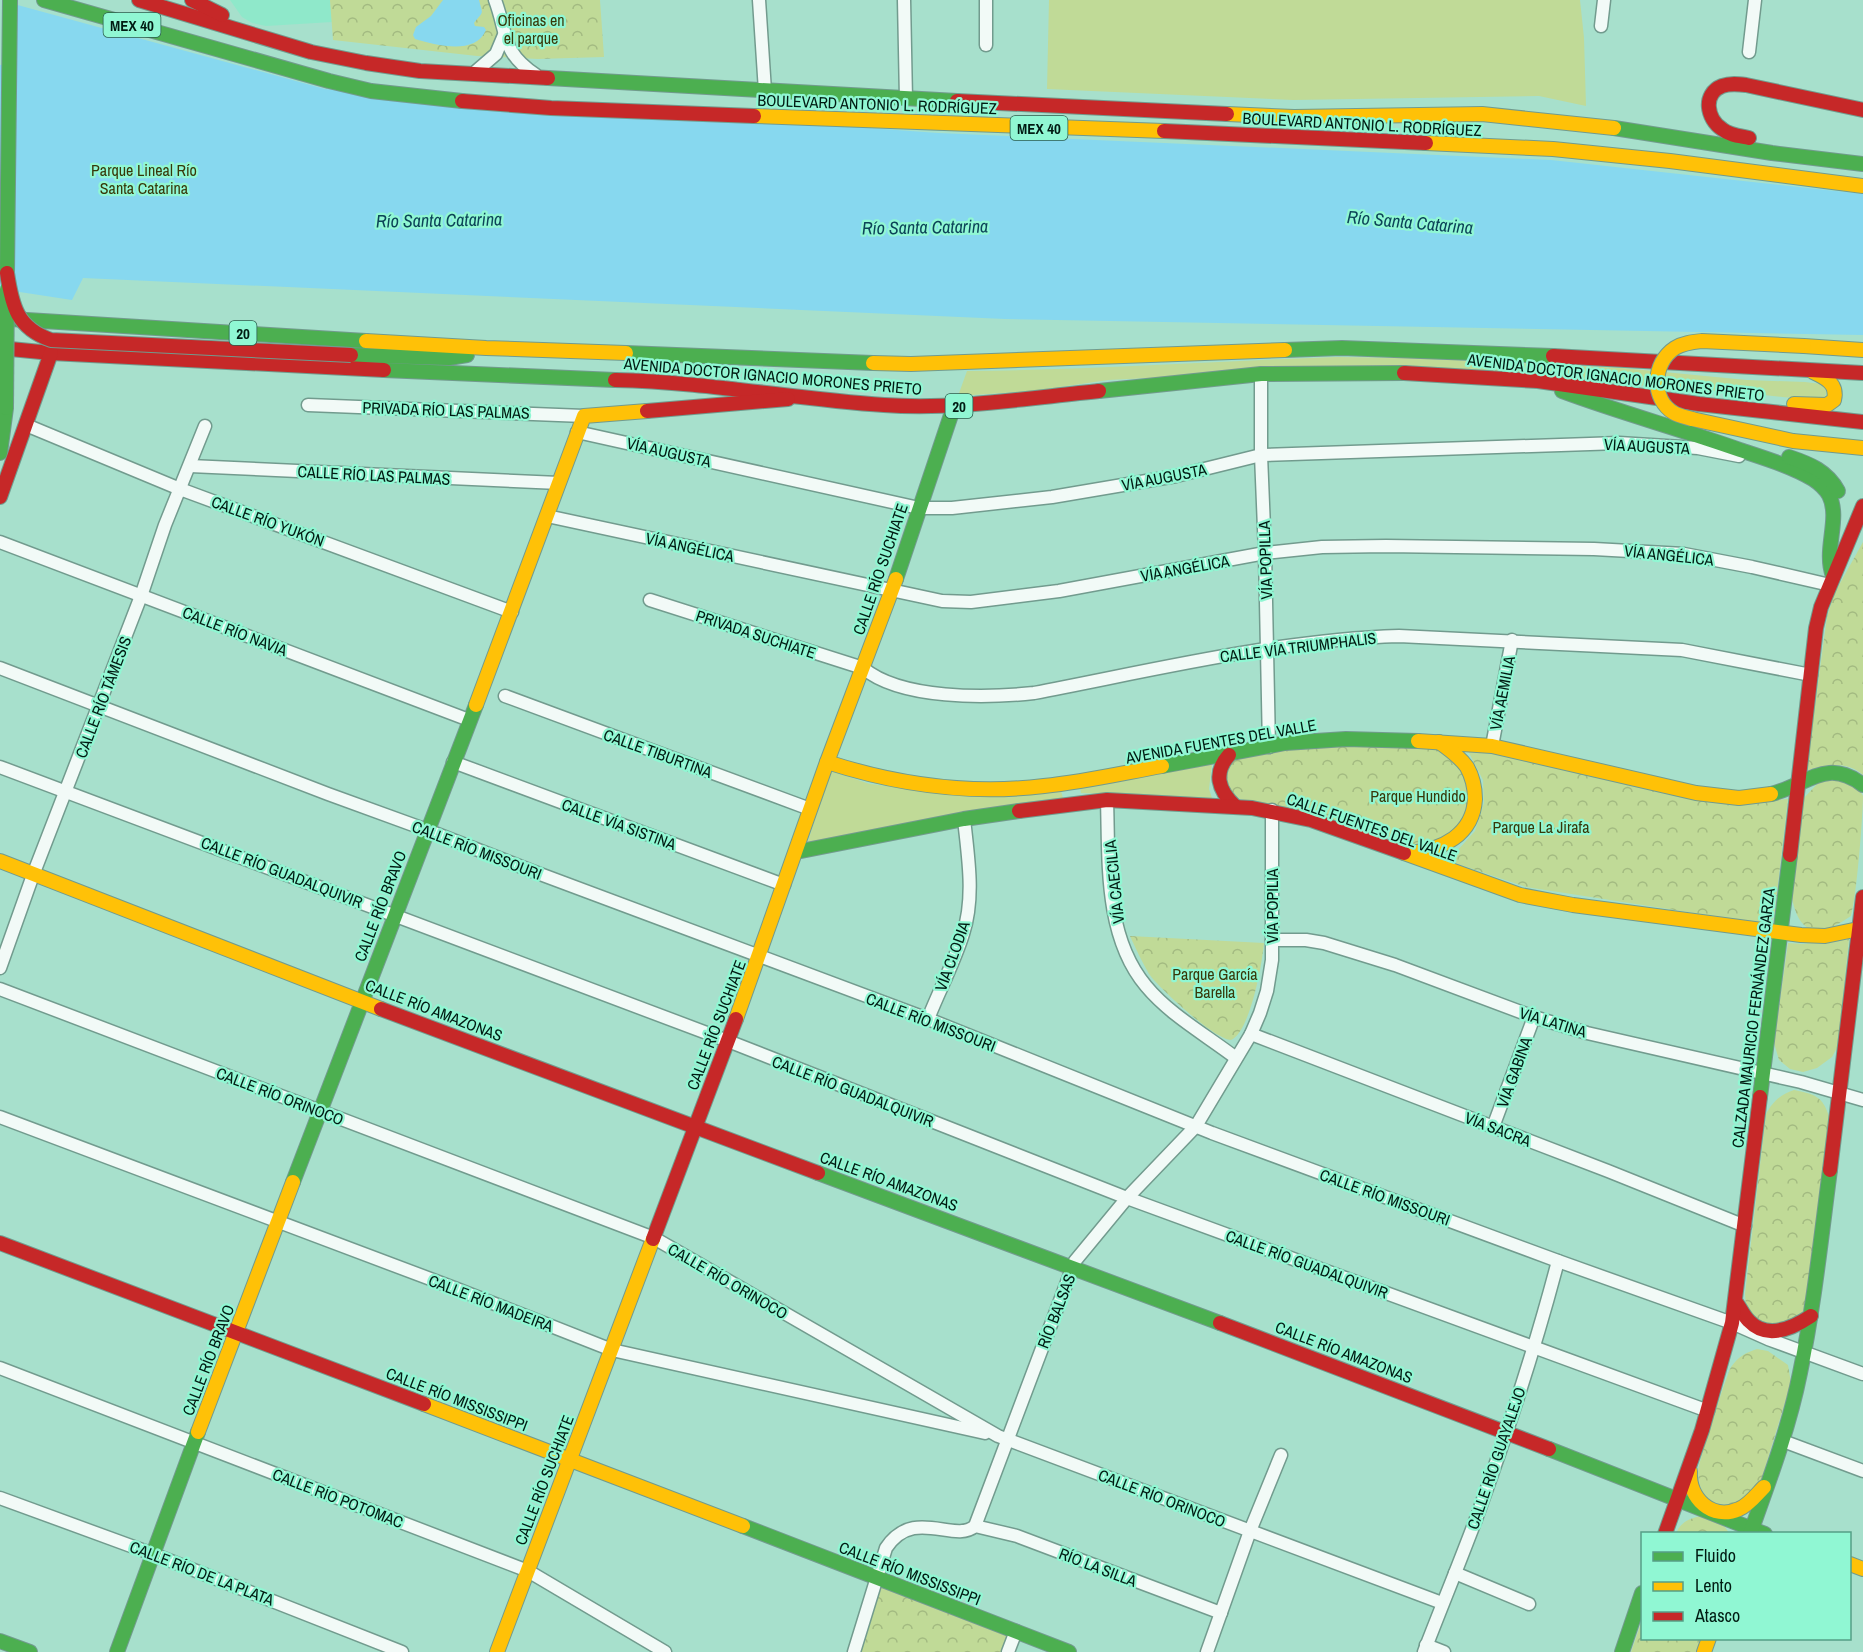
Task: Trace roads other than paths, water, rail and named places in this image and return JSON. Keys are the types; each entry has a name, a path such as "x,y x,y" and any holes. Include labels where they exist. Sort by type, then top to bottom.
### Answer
{"main road":[{"path":"0,453 6,408 10,0"},
{"name":"BOULEVARD ANTONIO L. RODRÍGUEZ","path":"44,0 371,91 460,101 551,108 1192,132 1553,149 1670,160 1863,186"},
{"path":"85,0 180,28 212,42 220,50"},
{"name":"BOULEVARD ANTONIO L. RODRÍGUEZ","path":"139,0 311,52 420,71 765,92 1294,117 1482,114 1524,117 1678,137 1863,164"},
{"path":"192,0 268,40"},
{"path":"1678,137 1696,124 1702,96 1708,87 1717,80 1730,76 1778,84 1863,105"},
{"path":"1821,159 1784,146 1734,135 1723,130 1711,115 1708,104 1710,95 1718,87 1746,85 1863,110"},
{"path":"7,273 10,291 20,321 33,333 51,340 449,358 464,356 486,348"},
{"name":"AVENIDA DOCTOR IGNACIO MORONES PRIETO","path":"0,318 486,348 910,364 1342,348 1476,352 1863,373"},
{"path":"1863,350 1691,342 1672,350 1662,361 1657,372 1658,393 1662,402 1672,412 1692,419 1765,435 1834,446 1863,448"},
{"name":"AVENIDA DOCTOR IGNACIO MORONES PRIETO","path":"0,348 51,353 565,379 663,381 885,405 954,406 1261,374 1403,373 1538,381 1699,404 1863,422"},
{"path":"0,497 51,353"},
{"path":"1699,404 1741,402 1822,405 1832,403 1836,393 1833,385 1810,370"},
{"path":"1538,381 1607,408 1758,456 1813,479 1827,491 1833,507 1828,564 1832,581"},
{"path":"584,416 807,397"},
{"name":"CALLE RÍO SUCHIATE","path":"497,1652 759,957 826,762 892,591 954,406"},
{"name":"CALLE RÍO BRAVO","path":"117,1652 194,1442 361,1001 512,612 584,416"},
{"path":"1692,419 1709,430 1814,465 1832,479 1840,497 1841,507 1837,527 1829,545"},
{"name":"CALZADA MAURICIO FERNÁNDEZ GARZA","path":"1665,1532 1692,1462 1732,1323 1799,784 1816,628 1821,607 1863,506"},
{"name":"AVENIDA FUENTES DEL VALLE","path":"826,762 890,781 947,789 1004,789 1048,787 1301,741 1346,739 1492,746 1696,793 1730,798 1767,796 1823,773 1849,774 1863,785"},
{"path":"1406,853 1426,853 1457,839 1467,827 1471,815 1474,791 1471,775 1455,753 1439,742"},
{"path":"1229,755 1220,768 1219,785 1226,798 1235,806"},
{"path":"1076,782 1073,789 1074,795 1080,802"},
{"name":"CALLE FUENTES DEL VALLE","path":"796,852 852,843 964,819 1080,802 1107,800 1235,806 1272,810 1311,820 1520,894 1573,905 1780,933 1825,936 1861,929"},
{"name":"CALLE RÍO AMAZONAS","path":"0,861 361,1001 1507,1432 1756,1532"},
{"path":"1756,1532 1767,1484 1783,1441 1804,1352 1861,929 1863,897"},
{"name":"CALLE RÍO MISSISSIPPI","path":"0,1243 1069,1652"},
{"path":"1735,1301 1750,1322 1758,1327 1775,1331 1791,1329 1810,1316"},
{"path":"1692,1462 1688,1479 1690,1489 1702,1504 1711,1508 1726,1511 1737,1509 1745,1505 1767,1484"},
{"path":"1622,1652 1641,1596"},
{"path":"0,1641 30,1652"}],"street":[{"path":"495,0 502,19 504,35 513,56 521,66 539,78"},
{"path":"759,0 765,92"},
{"path":"904,0 906,99"},
{"path":"986,0 986,45"},
{"path":"1601,26 1604,0"},
{"path":"1749,52 1755,0"},
{"path":"472,75 496,54 504,35"},
{"name":"VÍA POPILLA","path":"1261,374 1269,747"},
{"name":"PRIVADA RÍO LAS PALMAS","path":"308,405 584,416"},
{"name":"CALLE RÍO YUKÓN","path":"26,425 180,489 512,612"},
{"name":"CALLE RÍO TÁMESIS","path":"0,968 33,875 141,596 165,525 205,426"},
{"name":"VÍA AUGUSTA","path":"577,432 918,508 952,508 1052,497 1176,476 1261,455 1619,443 1680,446 1732,455 1758,456"},
{"name":"CALLE RÍO LAS PALMAS","path":"190,466 559,483"},
{"name":"VÍA ANGÉLICA","path":"547,516 942,601 971,602 1059,591 1265,553 1386,546 1651,551 1684,554 1832,581"},
{"name":"CALLE RÍO NAVIA","path":"0,542 469,720"},
{"name":"PRIVADA SUCHIATE","path":"650,600 863,668"},
{"name":"CALLE VÍA TRIUMPHALIS","path":"863,668 873,677 918,690 1001,696 1034,693 1266,648 1362,637 1399,636 1682,650 1811,675"},
{"name":"VÍA AEMILIA","path":"1492,746 1512,640"},
{"name":"CALLE RÍO MISSOURI","path":"0,668 328,794 928,1019 1196,1126 1558,1261 1732,1323 1863,1374"},
{"name":"CALLE TIBURTINA","path":"506,696 810,809"},
{"name":"CALLE VÍA SISTINA","path":"453,762 784,885"},
{"name":"CALLE RÍO GUADALQUIVIR","path":"0,767 728,1041 1127,1198 1708,1411"},
{"name":"VÍA CAECILIA","path":"1107,800 1113,898 1125,951 1134,970 1160,1000 1236,1058"},
{"name":"VÍA POPILIA","path":"1196,1126 1251,1034 1268,991 1272,940 1272,810"},
{"name":"VÍA CLODIA","path":"928,1019 963,933 967,914 970,879 964,819"},
{"name":"VÍA LATINA","path":"1272,940 1306,940 1324,943 1395,965 1534,1017 1587,1033 1764,1073 1863,1100"},
{"name":"CALLE RÍO ORINOCO","path":"0,989 654,1238 1003,1438 1442,1603"},
{"name":"VÍA GABINA","path":"1494,1128 1534,1017"},
{"name":"VÍA SACRA","path":"1251,1034 1745,1226"},
{"name":"CALLE RÍO MADEIRA","path":"0,1117 457,1289 612,1350 1003,1438"},
{"name":"RÍO BALSAS","path":"973,1528 1003,1438 1075,1261 1127,1198 1196,1126"},
{"name":"CALLE RÍO GUAYALEJO","path":"1425,1648 1507,1432 1535,1348 1558,1261"},
{"name":"CALLE RÍO POTOMAC","path":"0,1368 528,1571 665,1652"},
{"path":"1783,1441 1863,1471"},
{"path":"1206,1652 1250,1531 1281,1455"},
{"name":"CALLE RÍO DE LA PLATA","path":"0,1498 153,1554 402,1652"},
{"name":"RÍO LA SILLA","path":"854,1652 886,1548 897,1535 909,1529 925,1527 973,1528 1017,1536 1221,1613"},
{"path":"1455,1574 1529,1604"},
{"path":"1008,1652 1016,1631"},
{"path":"1425,1648 1444,1652"}],"water":[{"path":"443,0 479,0 482,13 474,23 475,26 484,27 486,30 481,38 464,46 444,46 415,39 413,35 416,27 431,16"},
{"name":"Río Santa Catarina","path":"3,1 325,89 938,133 1551,160 1863,194 1863,335 1005,319 83,278 72,300 0,289 0,65 2,65"}],"park label":[{"name":"Oficinas en el parque","path":"531,29"},
{"name":"Parque Lineal Río Santa Catarina","path":"144,179"},
{"name":"Parque Hundido","path":"1418,796"},
{"name":"Parque La Jirafa","path":"1541,827"},
{"name":"Parque García Barella","path":"1215,983"}]}
